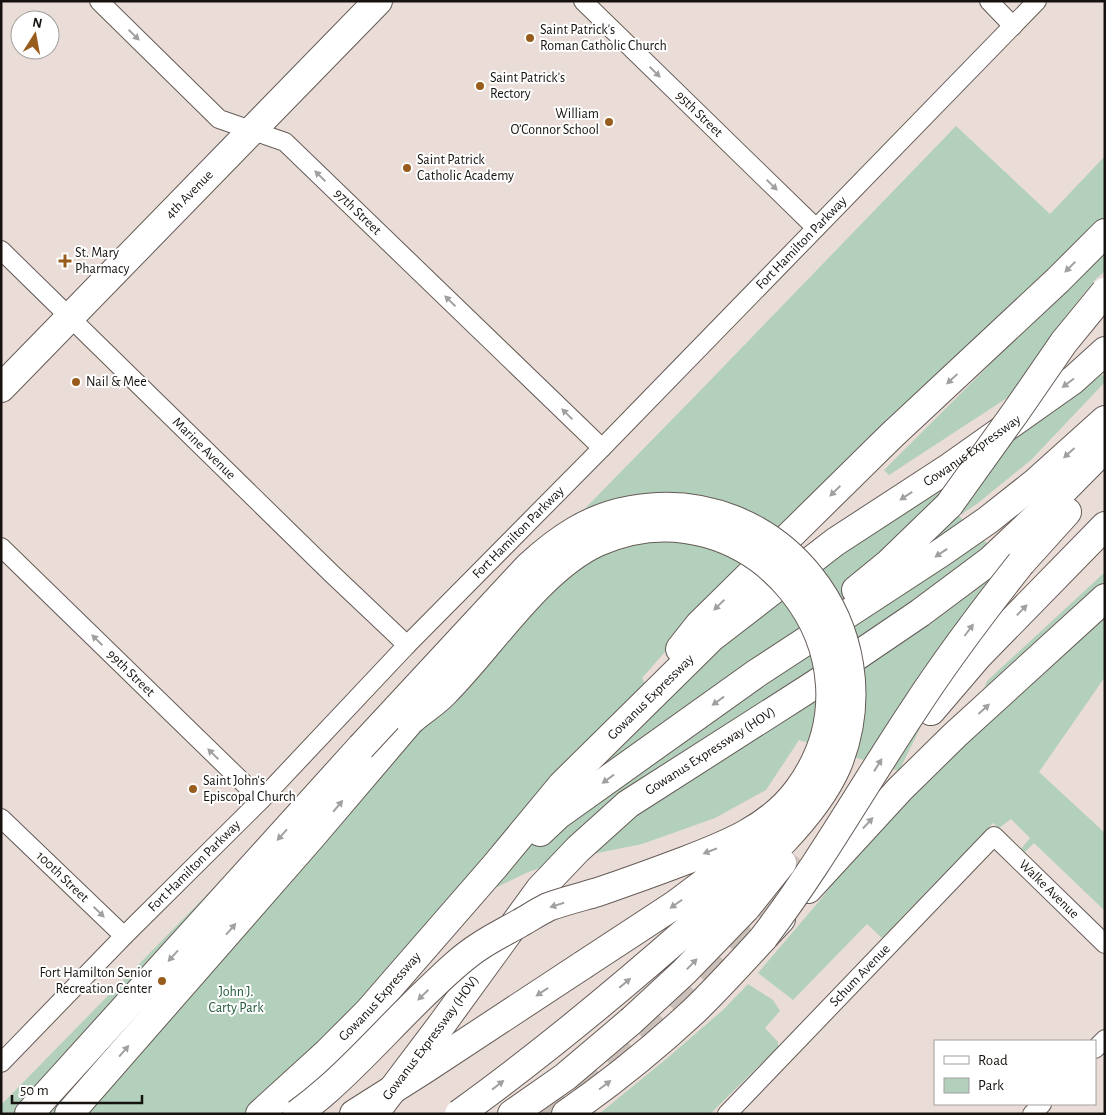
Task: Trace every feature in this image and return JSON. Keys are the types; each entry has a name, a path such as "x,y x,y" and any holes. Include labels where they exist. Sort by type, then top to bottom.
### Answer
{"main road":[{"name":"4th Avenue","path":"1,388 378,1"},
{"path":"608,738 699,624 892,436 1051,287 1105,233"},
{"path":"757,672 889,563 949,505 1064,342 1105,292"},
{"name":"Gowanus Expressway","path":"260,1114 368,1012 488,874 562,785 711,638 835,542 950,467 1073,380 1105,350"},
{"name":"Gowanus Expressway","path":"276,1114 302,1092 355,1038 508,863 558,815 757,672 988,520 1036,482 1105,420"},
{"path":"764,937 806,879 934,680 989,604 1054,525 1102,459"},
{"name":"Gowanus Expressway (HOV)","path":"374,1114 540,889 578,849 628,804 822,679 920,613 990,560 1102,459"},
{"path":"361,746 429,663 520,563 543,541 567,524 612,505 664,497 682,498 714,504 747,515 778,532 805,555 837,597 846,618 858,659 861,681 859,720 851,754 835,791 824,809 746,908 684,972 565,1077 512,1114"},
{"path":"29,1114 361,746 540,556 574,530 600,519 631,510 665,507 699,510 730,518 761,533 787,552 810,576 830,605 845,642 852,682 851,710 847,735 828,784 804,816 748,876 669,946 559,1037 459,1114"},
{"path":"68,1114 313,835 483,634 552,562 580,542 596,534 632,522 667,519 690,522 729,532 744,538 782,565 799,582 821,616 830,638 838,679 837,721 826,761 809,791 796,808 676,904 354,1114"},
{"path":"931,711 978,656 1105,526"},
{"path":"297,1114 328,1090 442,977 479,946 547,908 640,878 726,845 764,824 796,793 808,775 820,750 829,712 830,681 822,642 813,622 803,604 776,571 742,547 711,534 690,530 654,528 635,531 598,543 564,564 543,582 444,694 410,721"},
{"path":"566,1114 658,1043 713,991 900,789 1105,598"}],"street":[{"name":"97th Street","path":"99,1 219,119 285,142 602,448"},
{"name":"95th Street","path":"583,1 816,228"},
{"path":"989,1 1013,26"},
{"name":"Fort Hamilton Parkway","path":"1,1063 124,936 261,800 407,645 602,448 1036,1"},
{"name":"Marine Avenue","path":"1,250 235,480 407,645"},
{"name":"99th Street","path":"1,547 261,800"},
{"name":"100th Street","path":"1,818 124,936"},
{"name":"Walke Avenue","path":"994,836 1105,944"},
{"name":"Schum Avenue","path":"728,1114 994,836"},
{"path":"1096,1048 1105,1039"},
{"path":"1032,1114 1041,1105"}],"green space":[{"name":"John J. Carty Park","path":"956,126 1050,214 1105,156 1105,217 692,621 642,678 657,705 762,606 1098,372 1105,377 1105,382 1031,460 959,516 1003,559 899,771 799,740 766,790 715,818 642,844 558,861 526,873 450,910 256,1114 1,1114 1,1105 699,392"},
{"path":"1105,250 1105,271 1095,280 1057,327 1010,396 889,475 884,470"},
{"path":"1105,572 1105,581 984,688 987,681"},
{"path":"1105,614 1105,677 1039,772 1105,833 1105,911 1034,843 1025,852 1021,849 1030,838 1011,819 999,828 993,823 882,938 867,924 793,1000 758,973 821,899 872,831"},
{"path":"748,984 773,1000 780,1011 765,1028 778,1042 778,1047 710,1114 599,1114 723,1010"}],"tunnel":[{"path":"542,1114 616,1058 684,995 747,928 808,858"}],"place":[{"name":"Saint Patrick's Roman Catholic Church","path":"530,38"},
{"name":"Saint Patrick's Rectory","path":"480,86"},
{"name":"William O’Connor School","path":"609,122"},
{"name":"Saint Patrick Catholic Academy","path":"407,168"},
{"name":"St. Mary Pharmacy","path":"65,261"},
{"name":"Nail & Mee","path":"76,382"},
{"name":"Saint John's Episcopal Church","path":"193,789"},
{"name":"Fort Hamilton Senior Recreation Center","path":"162,981"}]}
